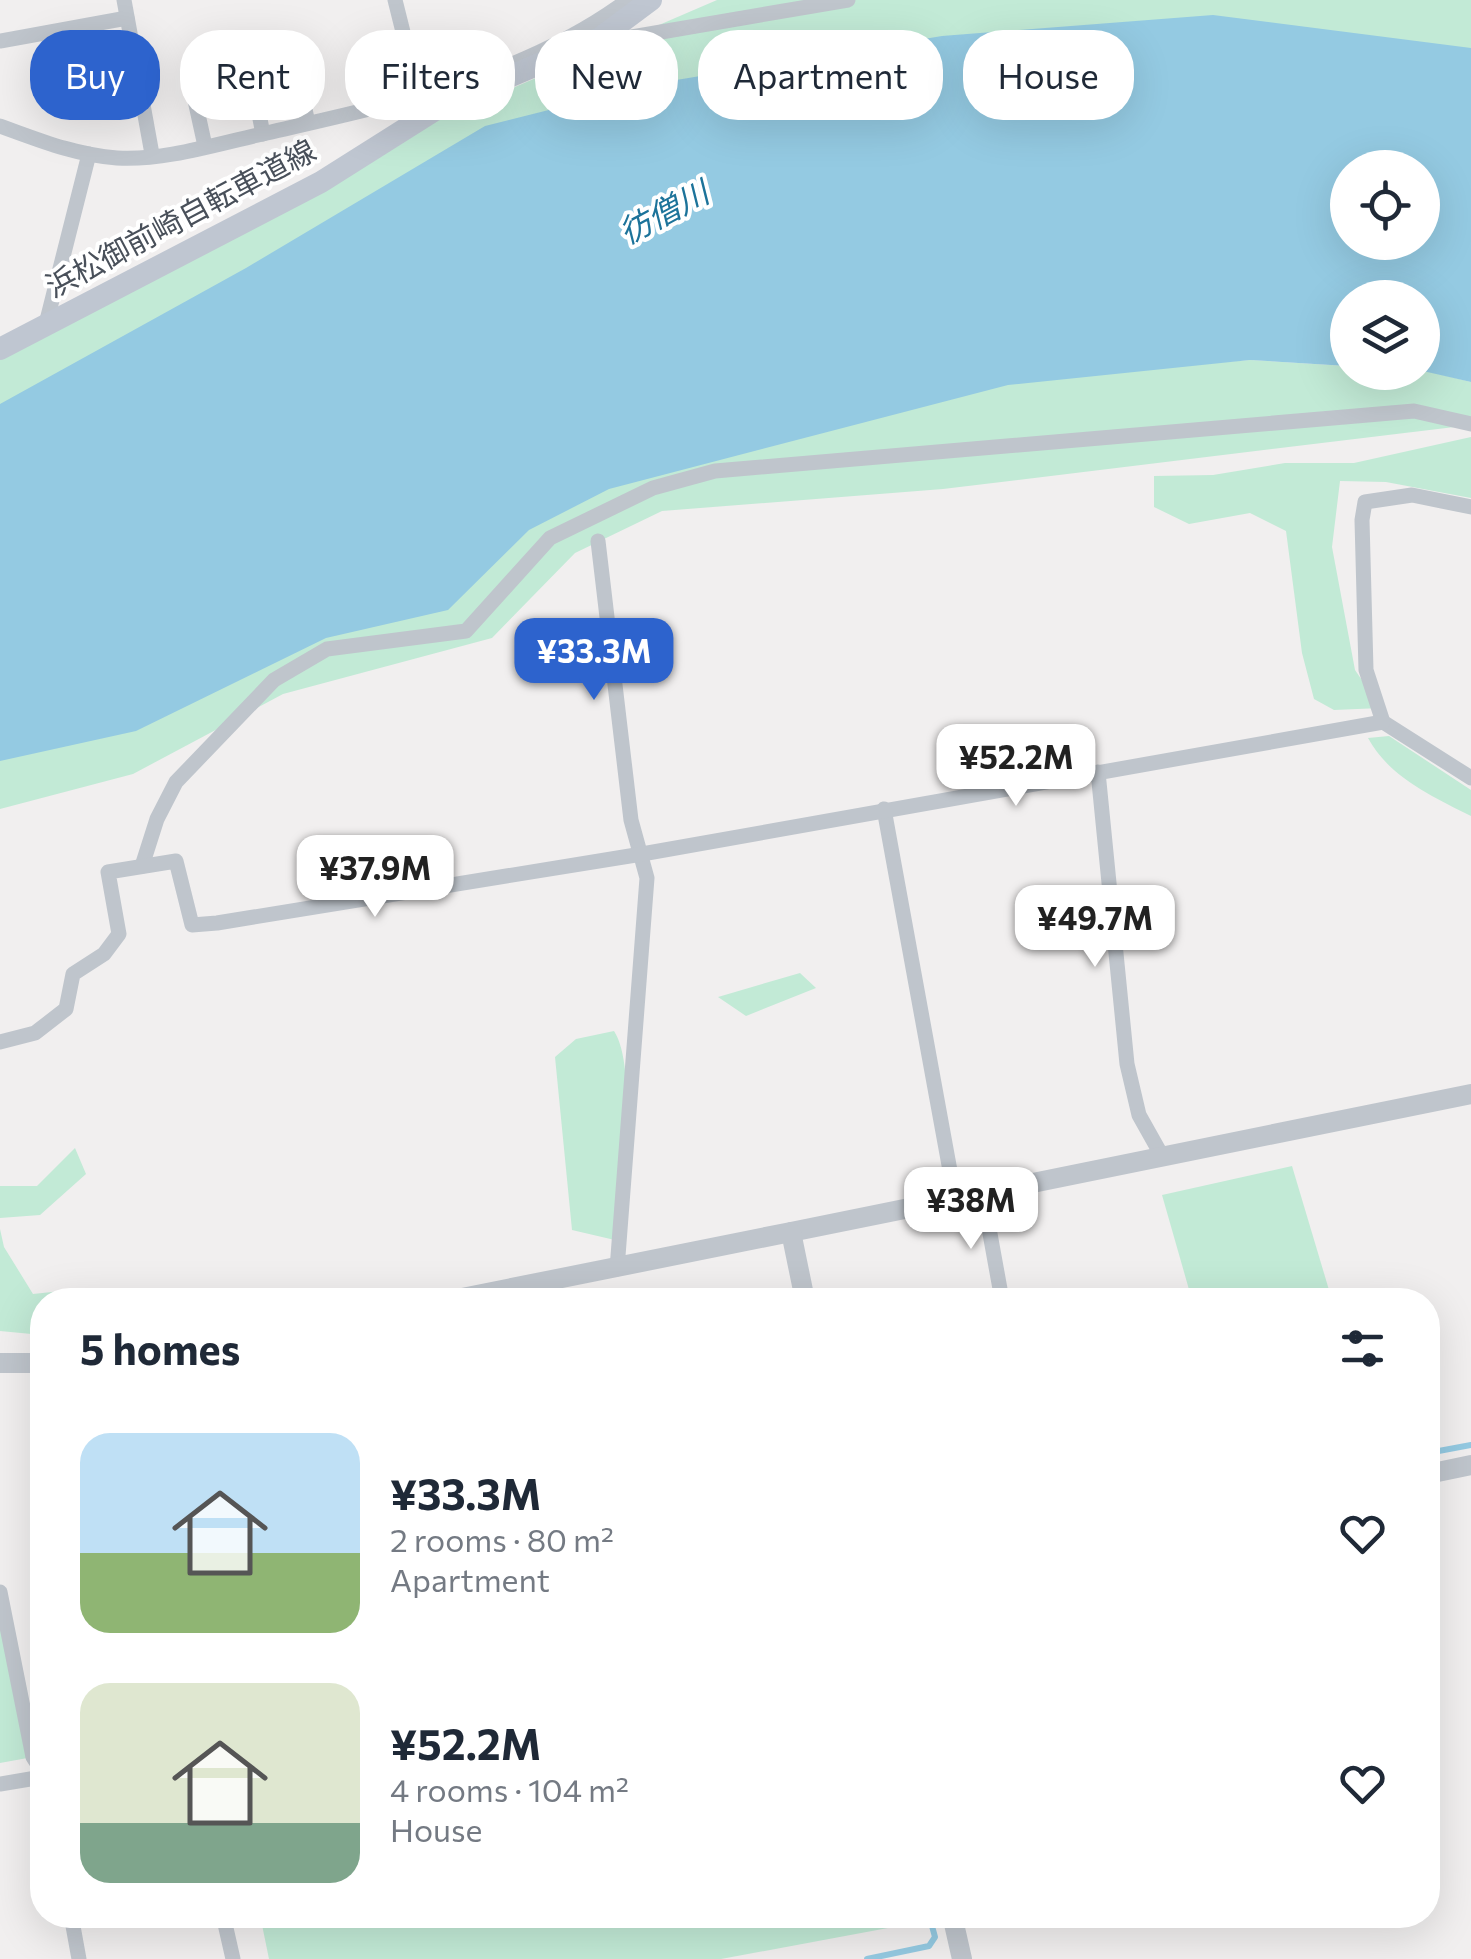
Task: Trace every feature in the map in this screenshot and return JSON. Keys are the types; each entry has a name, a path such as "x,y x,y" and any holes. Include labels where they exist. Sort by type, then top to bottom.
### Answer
{"main road":[{"name":"浜松御前崎自転車道線","path":"601,30 651,0"},
{"name":"浜松御前崎自転車道線","path":"0,349 320,182 443,104 535,61"}],"street":[{"path":"124,0 152,154"},
{"path":"395,0 402,30"},
{"path":"598,30 628,0"},
{"path":"673,30 848,0"},
{"path":"0,41 127,18"},
{"path":"0,126 88,154 121,158 205,146 345,114"},
{"path":"199,120 205,146"},
{"path":"260,120 263,134"},
{"path":"46,324 88,154"},
{"path":"142,866 157,819 176,782 211,740 274,680 327,649 466,631 550,538 653,488 715,471 1414,410 1471,424"},
{"path":"1471,507 1412,495 1366,502 1362,520 1366,670 1382,722 1471,778"},
{"path":"598,541 631,820 647,878 617,1268"},
{"path":"0,1042 34,1033 66,1009 73,974 104,954 118,934 108,872 176,861 192,925 642,854 1382,722"},
{"path":"1098,772 1127,1064 1139,1115 1162,1156"},
{"path":"884,809 955,1198"},
{"path":"514,1288 1471,1094"},
{"path":"983,1195 1000,1288"},
{"path":"791,1232 803,1288"},
{"path":"0,1363 30,1363"},
{"path":"1440,1471 1471,1465"},
{"path":"0,1592 30,1737"},
{"path":"0,1784 30,1777"},
{"path":"73,1928 79,1959"},
{"path":"226,1928 233,1959"},
{"path":"955,1928 962,1959"}],"green space":[{"path":"717,0 1471,0 1471,51 0,405 0,349 439,120 515,120 515,87 535,78 535,120 678,120 678,30 647,30"},
{"path":"1250,360 1330,365 1330,390 1440,390 1440,374 1471,382 1471,425 943,489 662,511 575,553 492,638 283,694 133,774 0,809 0,758 544,510 731,446 1010,378"},
{"path":"1471,437 1471,498 1386,482 1340,481 1332,547 1355,670 1381,708 1334,710 1314,699 1302,653 1286,531 1250,513 1189,524 1154,507 1154,476 1213,475 1285,463 1354,463"},
{"path":"1389,736 1471,790 1471,816 1400,775 1368,738"},
{"path":"800,973 816,988 746,1016 718,997"},
{"path":"614,1031 621,1048 627,1101 619,1241 572,1230 555,1057 576,1039"},
{"path":"75,1148 86,1174 40,1215 0,1218 0,1186 37,1186"},
{"path":"1292,1166 1328,1288 1189,1288 1162,1195"},
{"path":"0,1229 4,1247 30,1289 30,1334 0,1331"},
{"path":"0,1596 30,1758 0,1763"},
{"path":"263,1928 888,1928 721,1959 269,1959"}],"water":[{"name":"彷僧川","path":"1213,15 1471,48 1471,382 1440,375 1440,280 1330,280 1330,365 1250,360 1008,385 609,489 529,530 448,610 326,638 136,731 0,761 0,404 246,268 485,126 535,113 535,120 678,120 678,80 698,76 698,120 943,120 943,36 963,34 963,120 1134,120 1134,30 1019,30"}],"waterway":[{"path":"1440,1451 1471,1445"},
{"path":"867,1959 929,1946 935,1937 933,1928"}]}
